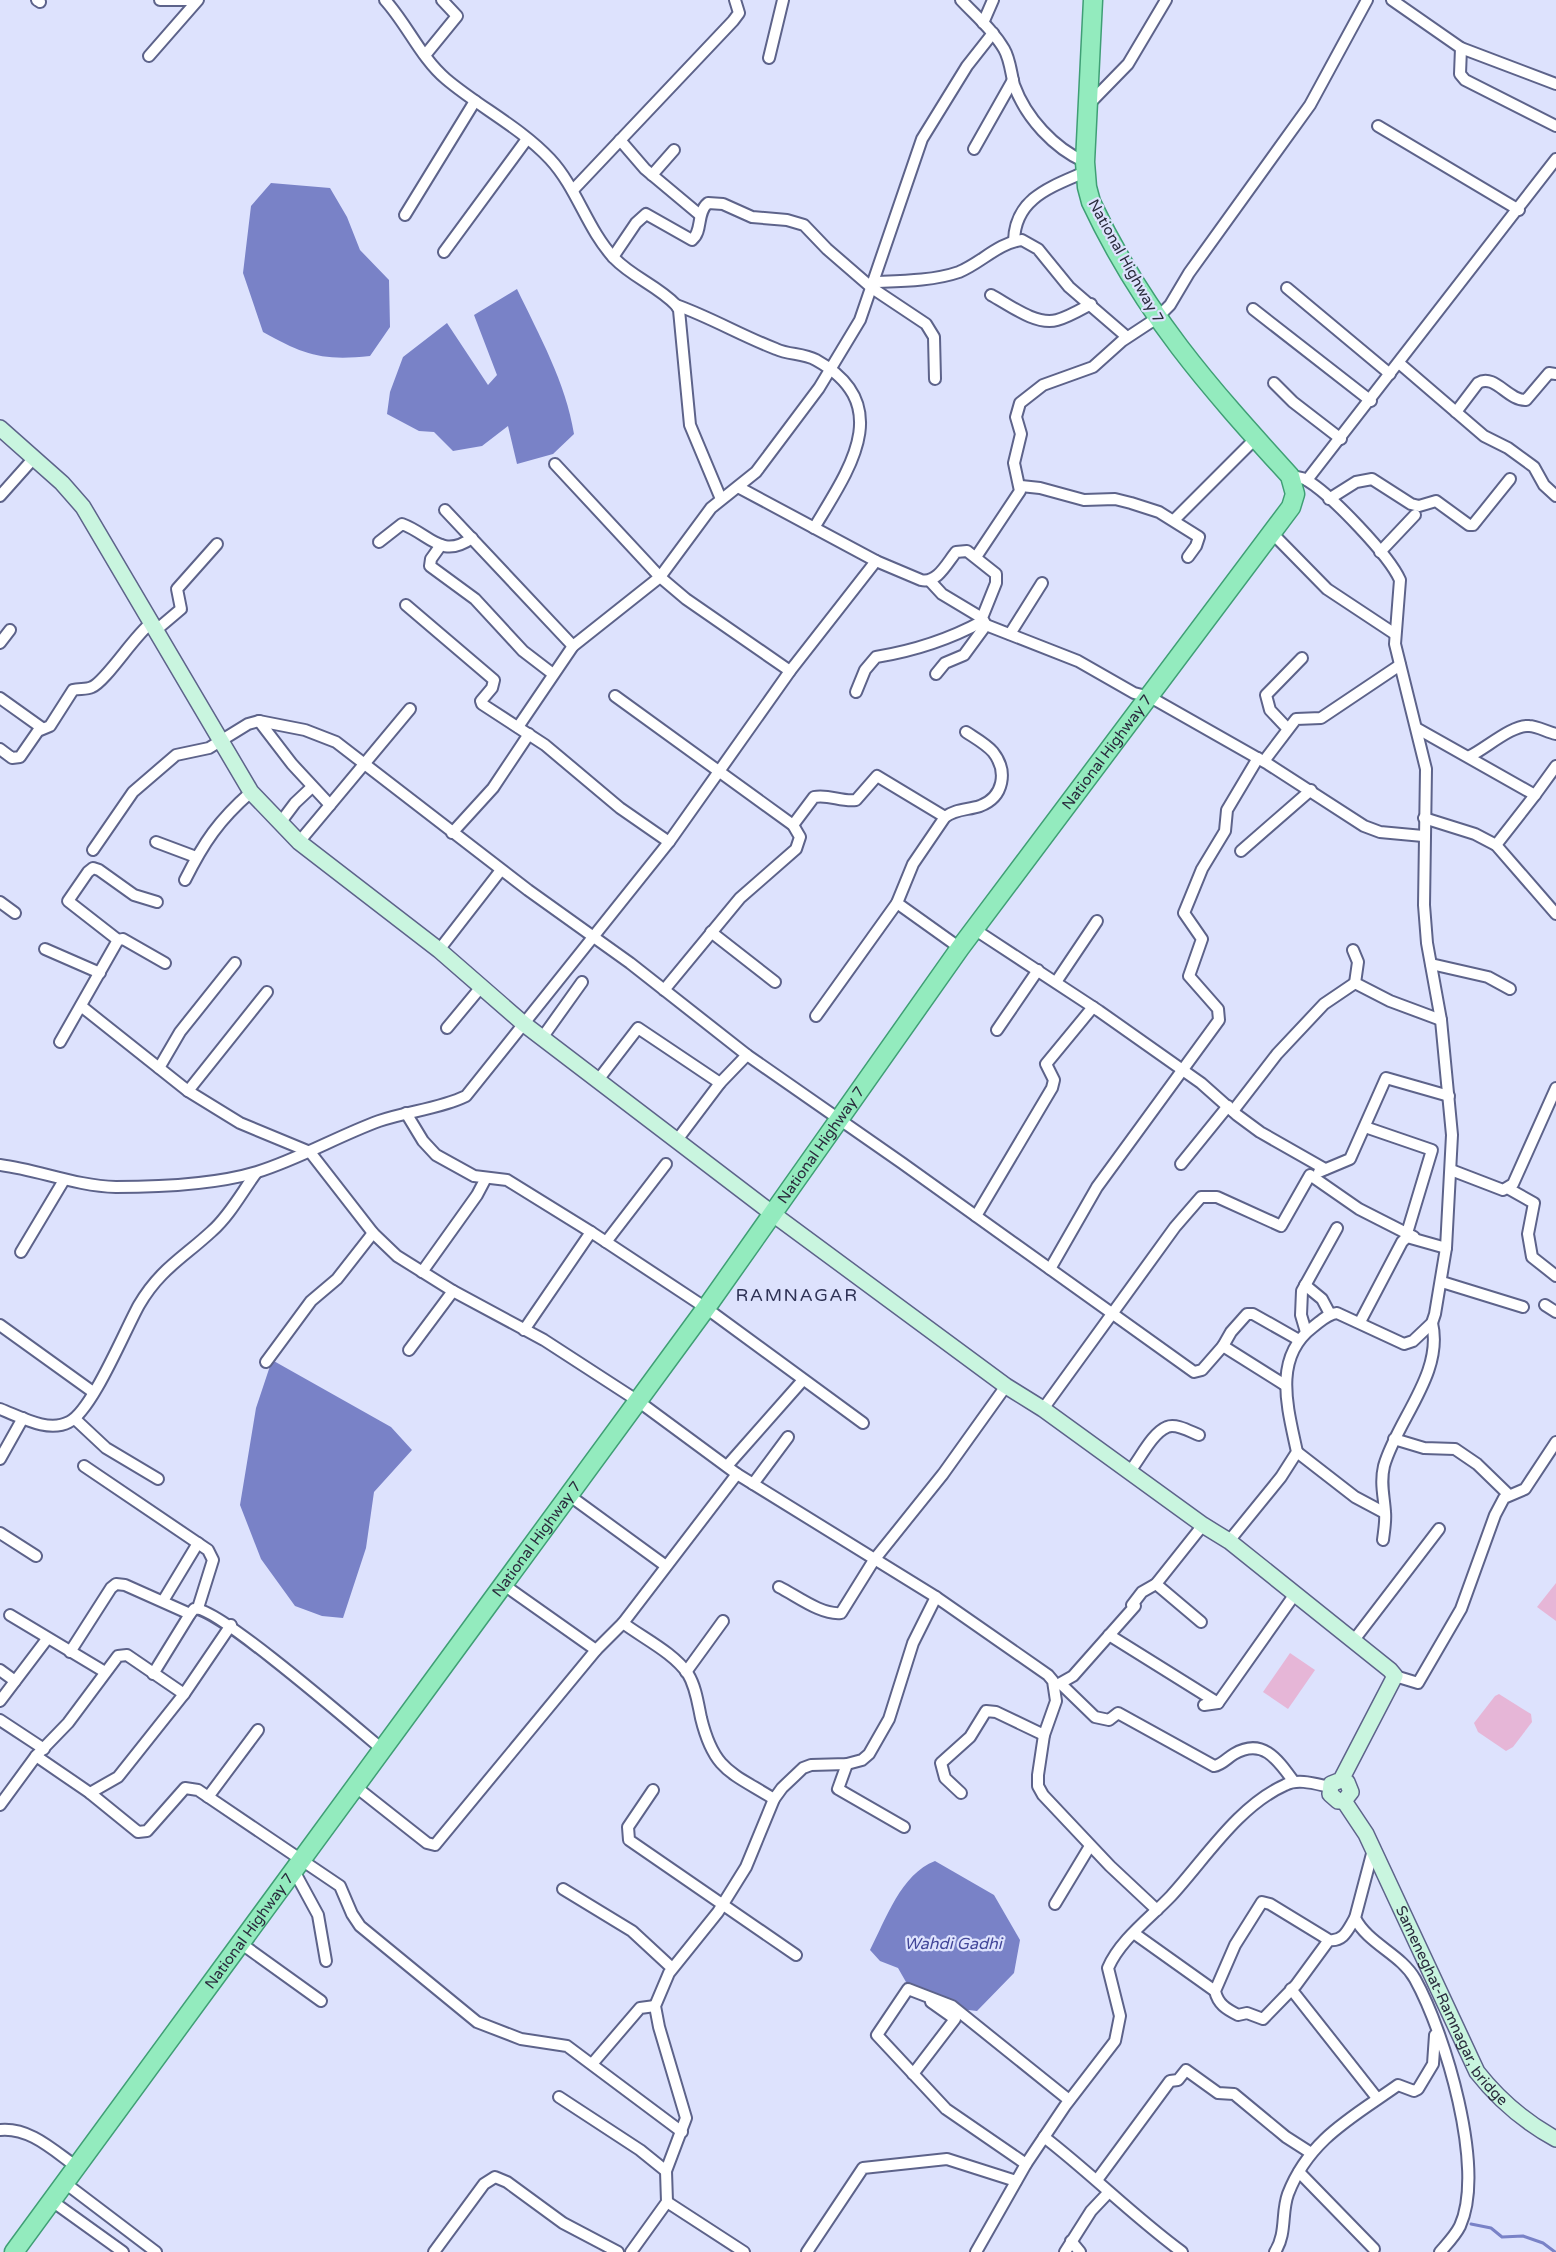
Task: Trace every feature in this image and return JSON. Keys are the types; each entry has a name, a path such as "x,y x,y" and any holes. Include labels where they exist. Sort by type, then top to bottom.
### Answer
{"main road":[{"name":"National Highway 7","path":"14,2252 239,1942 570,1496 773,1214 960,948 1273,534 1293,501 1294,485 1299,478 1256,439 1212,391 1157,318 1100,220 1087,187 1085,167 1093,0"},
{"path":"0,428 62,483 83,507 220,743 251,792 298,842 439,950 524,1024 773,1214 1006,1386 1043,1409 1203,1525 1229,1541 1382,1661 1395,1676 1336,1784"},
{"name":"Sameneghat-Ramnagar, bridge","path":"1336,1784 1350,1786 1351,1792 1344,1801 1356,1816 1373,1850 1477,2072 1492,2092 1512,2109 1556,2139"}],"street":[{"path":"160,0 190,0"},
{"path":"149,56 198,0"},
{"path":"385,0 399,15 445,78 527,139 550,160 573,190 598,238 613,257 633,275 676,304 775,349 805,355 839,378 857,405 861,428 852,462 814,528"},
{"path":"426,54 457,16 442,0"},
{"path":"573,190 733,21 739,13 735,0"},
{"path":"769,58 783,0"},
{"path":"961,0 993,33 1005,51 1013,80 1028,110 1050,139 1085,167 1035,196 1017,221 1014,241"},
{"path":"983,23 993,0"},
{"path":"1088,105 1128,64 1166,0"},
{"path":"976,556 1009,511 1021,486 1014,463 1021,434 1016,417 1020,403 1043,386 1092,367 1127,336 1157,318 1176,298 1189,273 1310,105 1366,0"},
{"path":"1392,0 1461,48 1556,84"},
{"path":"518,727 573,646 660,577 711,508 738,487 771,453 830,370 860,320 922,139 967,66 993,33"},
{"path":"1461,48 1460,74 1465,80 1556,126"},
{"path":"974,148 1013,80"},
{"path":"405,215 475,101"},
{"path":"1378,126 1518,210"},
{"path":"444,252 527,139"},
{"path":"620,140 652,175 700,215"},
{"path":"652,175 674,150"},
{"path":"1383,1540 1385,1513 1381,1489 1383,1468 1394,1439 1428,1370 1434,1342 1432,1323 1442,1282 1451,1170 1449,1096 1441,1020 1424,905 1423,836 1427,781 1418,729 1400,665 1395,634 1401,591 1396,570 1329,499 1299,478 1341,439 1556,159"},
{"path":"613,257 636,224 646,214 692,240 698,232 700,215 704,206 714,202 752,217 797,222 873,285 926,324 931,331 936,351 935,379"},
{"path":"873,285 958,272 1014,241 1022,240 1038,249 1069,287 1127,336"},
{"path":"1287,288 1390,374"},
{"path":"991,296 1033,317 1049,321 1057,320 1091,304"},
{"path":"676,304 679,310 690,425 721,499"},
{"path":"1253,309 1371,401"},
{"path":"1399,363 1489,440 1508,448 1534,467 1544,485 1556,496"},
{"path":"1456,412 1478,382 1483,380 1488,380 1515,398 1526,400 1544,376 1549,373 1556,375"},
{"path":"1274,383 1293,402 1341,439"},
{"path":"1174,520 1256,439"},
{"path":"0,496 33,459"},
{"path":"555,464 660,577 686,599 790,671"},
{"path":"1329,499 1356,482 1372,479 1411,504 1419,506 1432,500 1436,501 1469,525 1473,525 1510,479"},
{"path":"1021,486 1051,490 1084,500 1115,499 1159,512 1199,537 1188,557"},
{"path":"738,487 876,561 921,580 930,581 942,594 984,621 1078,661 1134,693 1150,697 1261,760 1373,830 1423,836"},
{"path":"445,510 573,646"},
{"path":"1380,552 1415,515"},
{"path":"379,542 402,524 441,545 455,548 472,538"},
{"path":"1273,534 1327,589 1395,634"},
{"path":"0,750 12,758 20,757 42,728 52,723 73,690 88,688 98,683 132,640 177,615 181,604 177,589 217,544"},
{"path":"441,545 431,558 430,566 475,599 523,651 553,674"},
{"path":"930,581 956,552 961,550 976,556 994,570 997,579 984,621 964,655 945,663 936,674"},
{"path":"0,1166 64,1180 115,1187 199,1182 256,1173 378,1122 406,1113 442,1106 466,1096 669,842 790,671 876,561"},
{"path":"1010,634 1042,584"},
{"path":"406,605 487,673 494,684 483,697 482,704 562,758 620,808 669,842"},
{"path":"856,692 865,670 876,657 907,652 961,633 984,621"},
{"path":"0,643 10,630"},
{"path":"1287,728 1270,710 1266,694 1302,658"},
{"path":"1050,1269 1097,1187 1184,1071 1220,1015 1218,1009 1189,976 1202,939 1188,921 1185,908 1202,869 1225,831 1227,810 1261,760 1296,719 1321,718 1400,665"},
{"path":"615,696 793,825 800,837 796,849 750,888 664,990"},
{"path":"0,698 42,728"},
{"path":"298,842 410,709"},
{"path":"259,721 312,787 330,805"},
{"path":"93,850 133,792 170,759 220,743 248,724 259,721 290,726 327,738 501,870 594,936 747,1055 1194,1372 1202,1370 1247,1314 1253,1314 1303,1336"},
{"path":"1470,756 1490,746 1513,728 1531,725 1556,734"},
{"path":"1418,729 1470,756 1535,795"},
{"path":"816,1016 897,903 913,864 945,816 951,812 982,805 992,799 1002,784 995,755 966,732"},
{"path":"452,833 494,788 529,734"},
{"path":"1496,845 1556,766"},
{"path":"793,825 814,797 825,795 841,800 856,800 877,776 945,816"},
{"path":"280,823 295,803 312,787"},
{"path":"1241,851 1311,790"},
{"path":"185,880 196,857 218,822 251,792"},
{"path":"1424,818 1475,834 1496,845 1556,914"},
{"path":"156,842 196,857"},
{"path":"158,902 134,895 93,868 68,901 118,940 123,939 165,963"},
{"path":"439,950 501,870"},
{"path":"0,902 15,913"},
{"path":"897,903 960,948"},
{"path":"1056,982 1097,921"},
{"path":"974,929 1093,1007 1184,1071 1278,1143 1325,1169"},
{"path":"711,932 776,982"},
{"path":"60,1042 118,940"},
{"path":"45,949 100,973"},
{"path":"1181,1164 1324,1004 1355,983 1358,962 1353,950"},
{"path":"159,1068 180,1032 235,963"},
{"path":"1431,964 1488,977 1510,989"},
{"path":"997,1030 1038,970"},
{"path":"543,1038 582,982"},
{"path":"1355,983 1390,1001 1441,1020"},
{"path":"447,1028 481,987"},
{"path":"188,1091 267,992"},
{"path":"81,1006 188,1091 240,1123 310,1152 373,1233 397,1256 453,1291 544,1340 638,1401 737,1474 936,1597 1048,1675 1095,1717 1109,1719 1118,1713 1214,1766 1244,1748 1256,1746 1277,1762 1294,1782"},
{"path":"976,1216 1052,1088 1054,1080 1046,1064 1093,1007"},
{"path":"598,1080 638,1028 720,1083"},
{"path":"677,1140 720,1083 747,1055"},
{"path":"1043,1409 1175,1227 1201,1197 1217,1197 1281,1226 1310,1175 1350,1159 1386,1078 1449,1096"},
{"path":"1451,1170 1503,1190 1509,1189 1514,1184 1556,1088"},
{"path":"406,1113 423,1141 436,1155 474,1176 507,1180 591,1232 706,1308 863,1424"},
{"path":"1360,1322 1402,1242 1410,1235 1432,1150 1365,1127"},
{"path":"606,1242 666,1164"},
{"path":"0,1409 49,1427 75,1419 93,1392 151,1286 166,1268 213,1231 256,1173"},
{"path":"1310,1175 1359,1209 1410,1235 1446,1248"},
{"path":"422,1272 477,1195 486,1178"},
{"path":"21,1252 64,1180"},
{"path":"1509,1189 1534,1203 1528,1234 1532,1257 1556,1276"},
{"path":"1303,1336 1300,1300 1305,1285 1337,1228"},
{"path":"524,1330 591,1232"},
{"path":"266,1362 311,1301 337,1279 373,1233"},
{"path":"1442,1282 1523,1307"},
{"path":"1305,1285 1322,1299 1330,1314"},
{"path":"409,1350 453,1291"},
{"path":"1545,1305 1556,1312"},
{"path":"1385,1513 1355,1497 1297,1452 1285,1385 1289,1363 1303,1336 1330,1314 1343,1315 1404,1344 1413,1341 1432,1323"},
{"path":"0,1325 93,1392"},
{"path":"1223,1346 1285,1385"},
{"path":"727,1466 803,1380"},
{"path":"779,1587 823,1610 834,1614 841,1613 874,1560 943,1474 1006,1386"},
{"path":"0,1459 23,1418"},
{"path":"75,1419 106,1448 158,1479"},
{"path":"1130,1471 1167,1427 1175,1426 1199,1435"},
{"path":"753,1484 788,1437"},
{"path":"1394,1439 1424,1449 1455,1449 1477,1464 1509,1495"},
{"path":"1395,1676 1418,1683 1461,1609 1495,1515 1509,1495 1525,1489 1556,1442"},
{"path":"1229,1541 1281,1477 1297,1452"},
{"path":"84,1466 208,1550 213,1560 194,1611 153,1674"},
{"path":"356,1787 427,1843 435,1845 596,1650 623,1623 737,1474"},
{"path":"570,1496 666,1566"},
{"path":"1058,1685 1072,1676 1135,1606 1132,1605 1142,1592 1156,1584 1203,1525"},
{"path":"1354,1640 1438,1529"},
{"path":"0,1533 36,1556"},
{"path":"163,1601 198,1543"},
{"path":"70,1652 111,1588 116,1584 125,1585 231,1625 383,1750"},
{"path":"1156,1584 1201,1622"},
{"path":"504,1585 596,1650"},
{"path":"1204,1705 1218,1703 1296,1594"},
{"path":"631,2252 667,2202 666,2171 682,2132 686,2112 659,2027 656,2006 672,1968 723,1903 752,1855 774,1799 803,1768 811,1765 847,1764 862,1761 876,1743 889,1719 913,1643 936,1597"},
{"path":"10,1615 105,1672"},
{"path":"686,1672 723,1621"},
{"path":"623,1623 686,1672 696,1695 705,1733 717,1761 724,1768 774,1799"},
{"path":"90,1793 118,1777 183,1694 231,1625"},
{"path":"1109,1635 1218,1703"},
{"path":"0,1701 47,1639"},
{"path":"0,1805 40,1753 68,1723 118,1656 122,1654 183,1694"},
{"path":"0,1670 15,1681"},
{"path":"1058,1685 1056,1701 1044,1735 1038,1786 1043,1795 1090,1846 1157,1910"},
{"path":"961,1793 945,1778 941,1763 970,1737 986,1711 996,1712 1044,1735"},
{"path":"0,1720 138,1832 144,1833 185,1788 192,1787 296,1865 340,1886 360,1926 477,2022 521,2039 561,2043 682,2132"},
{"path":"208,1797 258,1730"},
{"path":"847,1764 838,1789 904,1827"},
{"path":"982,2249 1026,2164 1069,2100 1115,2041 1120,2016 1108,1968 1119,1949 1157,1910 1238,1818 1285,1784 1294,1782 1336,1784"},
{"path":"653,1790 628,1827 629,1840 796,1955"},
{"path":"1055,1904 1090,1846"},
{"path":"1215,1991 1235,1945 1264,1901 1329,1940 1335,1941 1344,1935 1354,1918 1373,1850"},
{"path":"296,1865 318,1915 326,1961"},
{"path":"562,1889 632,1931 672,1968"},
{"path":"1354,1918 1359,1928 1390,1953 1415,1978 1436,2028 1452,2077 1469,2172 1460,2226 1440,2252"},
{"path":"1135,1934 1215,1991 1225,2008 1238,2015 1247,2013 1262,2019 1291,1989 1329,1940"},
{"path":"239,1942 321,2001"},
{"path":"1026,2164 946,2109 877,2035 908,1989 952,2006 1069,2100"},
{"path":"1291,1989 1377,2098"},
{"path":"913,2074 955,2019 920,1994"},
{"path":"592,2064 640,2008 656,2006"},
{"path":"1275,2252 1282,2238 1286,2199 1311,2153 1344,2120 1399,2084 1409,2090 1418,2089 1433,2064 1436,2028"},
{"path":"1097,2180 1170,2081 1178,2080 1186,2070 1218,2093 1234,2094 1286,2137 1311,2153"},
{"path":"559,2097 640,2150 666,2171"},
{"path":"0,2130 23,2132 41,2141 77,2167"},
{"path":"1044,2137 1097,2180 1108,2193 1182,2252"},
{"path":"807,2252 863,2169 946,2158 1016,2181"},
{"path":"1299,2172 1374,2249"},
{"path":"434,2252 484,2184 495,2177 507,2182 563,2223 618,2252"},
{"path":"65,2184 156,2252"},
{"path":"1065,2252 1091,2211 1108,2193"},
{"path":"52,2201 123,2252"},
{"path":"667,2202 744,2252"},
{"path":"1071,2241 1080,2252"}],"shaded area":[{"path":"1556,1583 1556,1621 1537,1607"},
{"path":"1290,1653 1315,1670 1288,1709 1263,1692"},
{"path":"1499,1694 1531,1714 1532,1722 1513,1747 1506,1751 1478,1732 1474,1723"}],"water":[{"path":"271,183 330,188 347,217 360,250 389,280 390,327 370,356 326,357 302,351 263,332 243,273 251,206"},
{"path":"517,289 558,378 574,434 553,454 517,464 508,426 482,446 453,451 434,432 419,431 387,414 390,392 403,357 447,323 488,385 497,375 474,315"},
{"path":"272,1360 391,1427 412,1450 374,1492 366,1548 343,1618 322,1616 295,1606 261,1559 240,1505 256,1408"},
{"name":"Wahdi Gadhi","path":"935,1861 994,1895 1020,1940 1014,1973 977,2011 942,2007 910,1989 898,1968 880,1961 870,1950 904,1887 923,1867"}],"waterway":[{"name":"RAMNAGAR","path":"1471,2224 1491,2228 1502,2237 1523,2236 1543,2243 1555,2252"}],"district":[{"name":"RAMNAGAR","path":"797,1295"}]}
